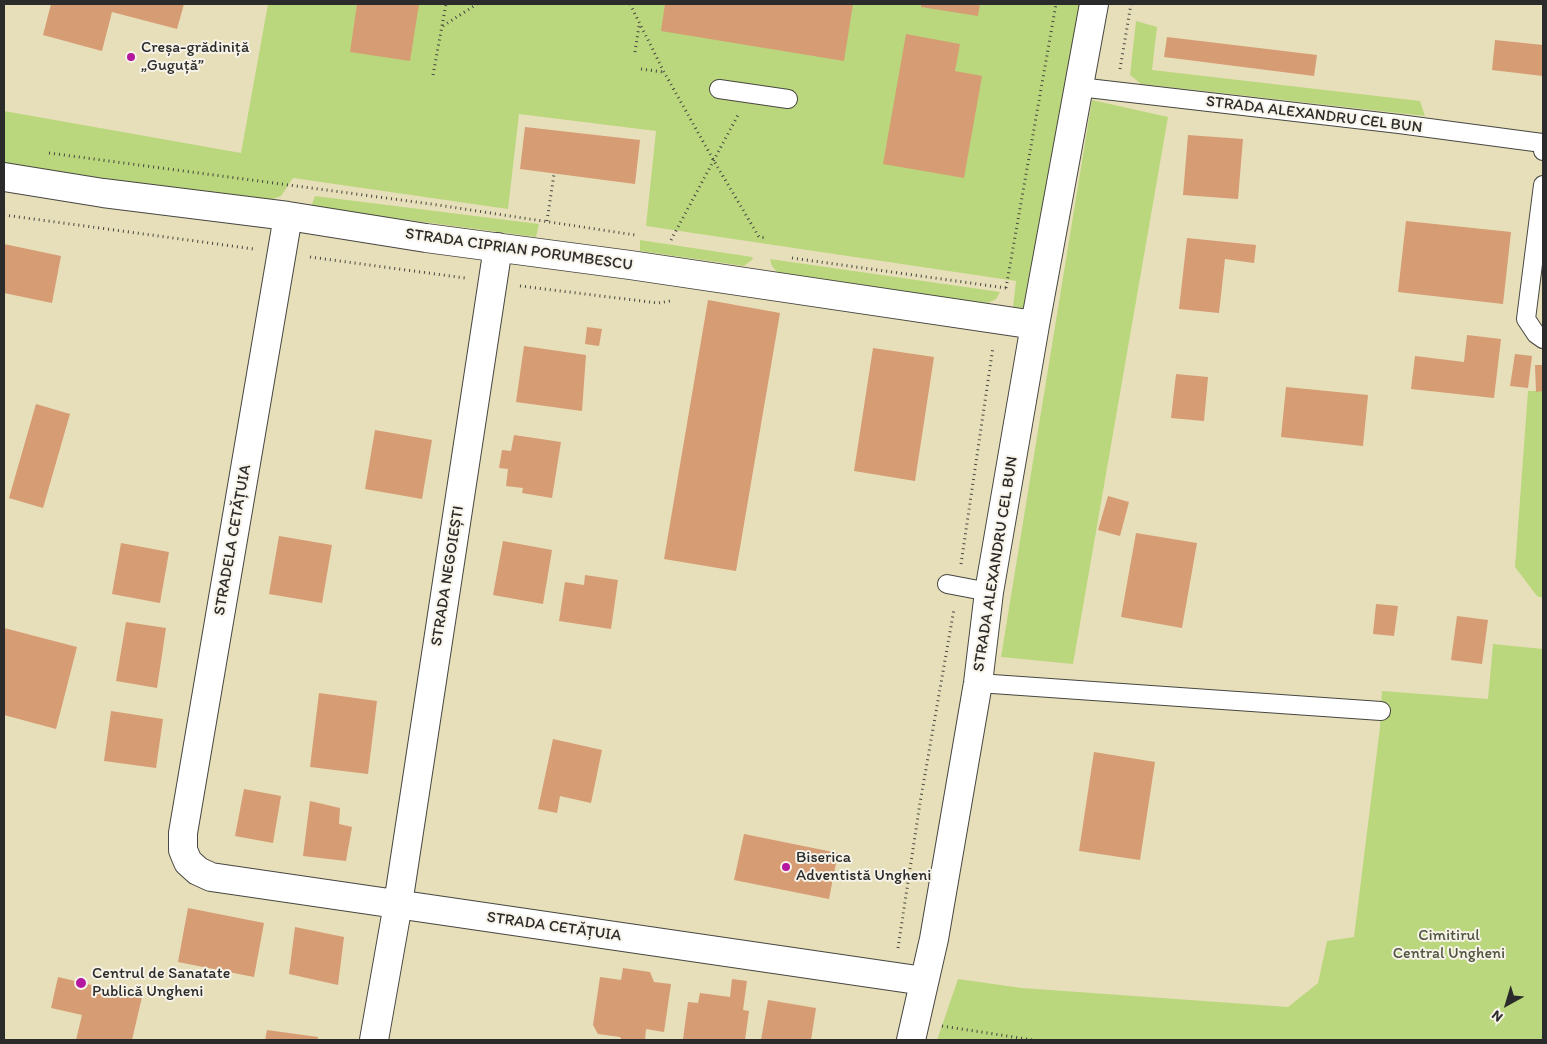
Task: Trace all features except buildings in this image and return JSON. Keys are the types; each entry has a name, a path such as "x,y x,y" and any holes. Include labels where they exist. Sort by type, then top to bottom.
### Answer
{"street":[{"name":"STRADA ALEXANDRU CEL BUN","path":"914,1031 934,939 978,682 989,592 1035,325 1094,4"},
{"name":"STRADA CIPRIAN PORUMBESCU","path":"4,177 103,193 288,216 426,238 1035,325"},
{"name":"STRADELA CETĂȚUIA","path":"188,862 183,850 183,833 288,216"},
{"name":"STRADA NEGOIEȘTI","path":"374,1040 398,904 498,247"},
{"name":"STRADA CETĂȚUIA","path":"188,862 198,872 211,876 924,981"}],"lane":[{"name":"STRADA ALEXANDRU CEL BUN","path":"1079,87 1399,124 1542,143 1543,151"},
{"path":"719,89 788,99"},
{"path":"1543,186 1526,319 1536,334 1543,339"},
{"path":"953,585 989,592"},
{"path":"978,682 1381,711"}],"path":[{"path":"433,75 446,4"},
{"path":"442,27 477,4"},
{"path":"630,4 639,26 714,160 759,236 767,238"},
{"path":"893,976 953,585 994,339 1006,288 1056,4"},
{"path":"1116,92 1131,4"},
{"path":"635,52 639,26"},
{"path":"641,69 664,72"},
{"path":"671,240 750,94"},
{"path":"43,152 547,220 644,236"},
{"path":"547,220 554,174"},
{"path":"662,239 680,241"},
{"path":"784,257 1006,288"},
{"path":"914,1031 1033,1040"}],"green space":[{"path":"268,4 1081,4 1030,309 1013,307 1016,281 646,226 656,131 519,114 508,209 293,178 281,196 267,201 4,164 4,111 241,153"},
{"path":"1136,21 1157,27 1152,70 1420,101 1425,116 1141,84 1130,75"},
{"path":"1092,100 1168,117 1073,664 1001,657"},
{"path":"315,196 539,224 536,237 311,207"},
{"path":"640,240 752,257 753,259 744,266 640,251"},
{"path":"770,259 1000,292 996,299 988,303 784,275 777,272 772,266"},
{"path":"1528,391 1543,391 1543,598 1537,596 1515,567"},
{"name":"Cimitirul Central Ungheni","path":"1493,644 1543,649 1543,1040 937,1040 958,979 1022,988 1288,1007 1318,983 1327,941 1354,937 1380,727 1382,691 1488,699"}],"place":[{"name":"Creșa-grădiniță „Guguță”","path":"131,57"},
{"name":"Biserica Adventistă Ungheni","path":"786,867"},
{"name":"Centrul de Sanatate Publică Ungheni","path":"81,983"}]}
